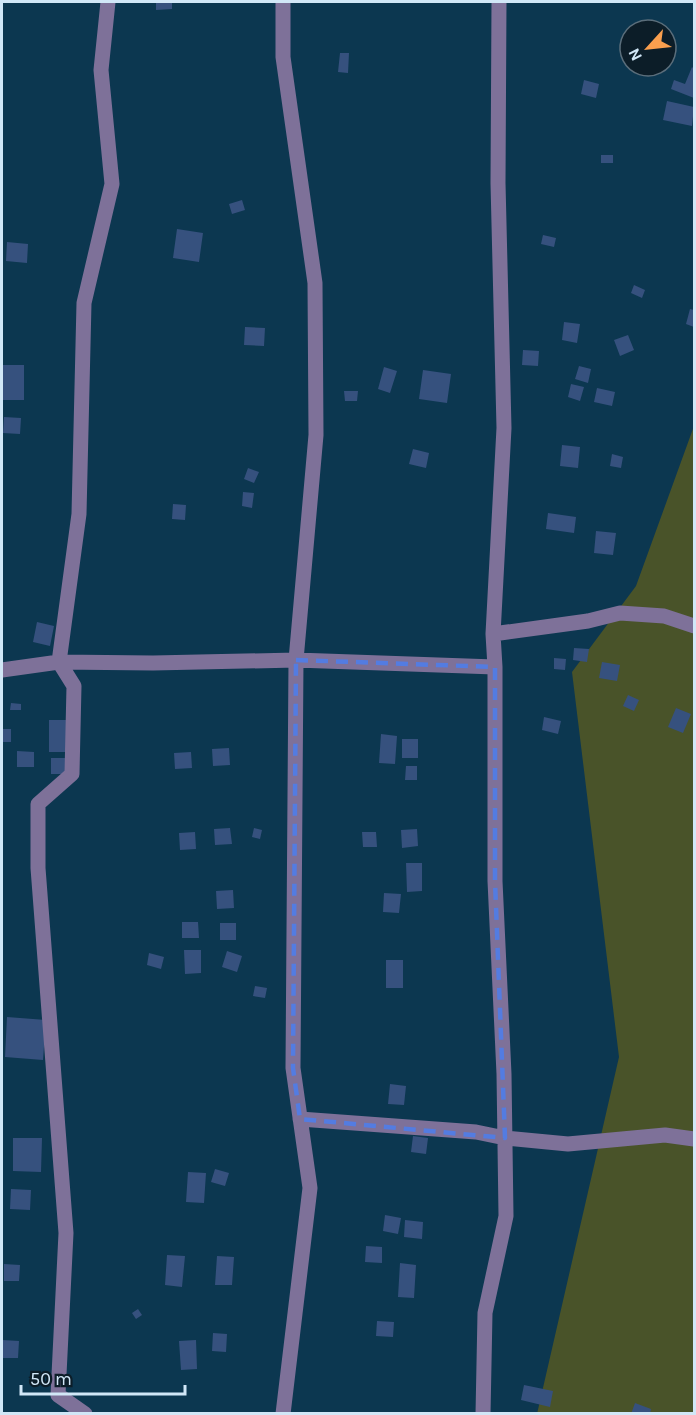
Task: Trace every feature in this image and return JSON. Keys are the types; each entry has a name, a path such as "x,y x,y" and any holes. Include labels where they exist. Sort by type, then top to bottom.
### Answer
{"street":[{"path":"85,1413 58,1395 66,1233 38,868 38,804 72,774 74,686 59,662 79,514 84,303 112,184 101,70 108,2"},
{"path":"283,2 283,57 315,283 316,435 296,660 293,1068 310,1188 283,1413"},
{"path":"483,1413 485,1313 506,1216 495,881 493,634 504,428 498,183 499,2"},
{"path":"493,634 588,621 620,613 664,616 694,626"},
{"path":"2,670 59,662 296,660 495,667"},
{"path":"300,1119 476,1132 505,1138 568,1144 665,1135 694,1139"}],"highlighted area":[{"path":"296,660 495,667 495,881 505,1138 300,1119 293,1068"}],"green space":[{"path":"694,426 694,1413 537,1414 619,1057 572,672 636,586"}],"building":[{"path":"156,2 172,2 172,9 156,10"},
{"path":"340,53 349,53 348,73 338,72"},
{"path":"692,67 694,69 694,98 671,89 674,80 685,84"},
{"path":"584,80 599,84 596,98 581,94"},
{"path":"667,101 694,107 692,126 663,120"},
{"path":"601,155 613,155 613,163 601,163"},
{"path":"242,200 245,210 232,214 229,204"},
{"path":"177,229 203,233 199,262 173,258"},
{"path":"543,235 556,238 554,247 541,244"},
{"path":"7,242 28,244 27,263 6,261"},
{"path":"634,285 645,290 642,298 631,293"},
{"path":"690,309 694,310 694,327 686,324"},
{"path":"564,322 580,324 577,343 562,340"},
{"path":"245,327 265,328 264,346 244,345"},
{"path":"628,335 634,350 620,356 614,340"},
{"path":"523,350 539,351 538,366 522,365"},
{"path":"2,365 24,365 24,400 2,400"},
{"path":"579,366 591,369 588,383 575,379"},
{"path":"384,367 397,371 390,393 378,389"},
{"path":"423,370 451,374 447,403 419,399"},
{"path":"571,384 584,387 580,401 568,397"},
{"path":"597,388 615,392 612,406 594,402"},
{"path":"344,391 358,391 357,401 345,401"},
{"path":"4,417 21,418 20,434 3,433"},
{"path":"562,445 580,447 578,468 560,466"},
{"path":"413,449 429,453 426,468 409,464"},
{"path":"612,454 623,457 621,468 610,466"},
{"path":"248,468 259,472 254,483 244,479"},
{"path":"243,492 254,493 252,508 242,506"},
{"path":"173,504 186,505 185,520 172,519"},
{"path":"548,513 576,517 574,533 546,529"},
{"path":"596,531 616,533 613,555 594,553"},
{"path":"37,622 54,626 50,646 33,642"},
{"path":"574,648 589,649 587,662 573,660"},
{"path":"554,658 566,659 565,670 554,669"},
{"path":"602,662 620,665 617,681 599,678"},
{"path":"628,695 639,700 634,711 623,706"},
{"path":"11,703 21,704 21,710 10,710"},
{"path":"676,708 691,714 683,733 668,727"},
{"path":"544,717 561,721 558,734 542,730"},
{"path":"49,720 66,720 66,752 49,752"},
{"path":"2,729 11,729 11,742 2,742"},
{"path":"381,734 397,736 395,764 379,763"},
{"path":"402,739 418,739 418,758 402,758"},
{"path":"229,748 230,765 213,766 212,749"},
{"path":"17,751 34,752 34,767 17,767"},
{"path":"191,752 192,768 175,769 174,753"},
{"path":"51,758 65,758 65,774 51,774"},
{"path":"406,766 417,766 417,780 405,780"},
{"path":"230,828 232,844 215,845 214,829"},
{"path":"254,828 262,830 260,839 252,837"},
{"path":"417,829 418,846 402,848 401,830"},
{"path":"195,832 196,849 180,850 179,833"},
{"path":"362,832 376,832 377,847 363,847"},
{"path":"406,863 422,863 422,891 407,892"},
{"path":"233,890 234,908 217,909 216,891"},
{"path":"384,893 401,894 399,913 383,912"},
{"path":"182,922 198,922 199,938 182,938"},
{"path":"220,923 236,923 236,940 220,940"},
{"path":"184,950 201,950 201,973 185,974"},
{"path":"227,951 242,956 237,972 222,967"},
{"path":"149,953 164,957 161,969 147,965"},
{"path":"386,960 403,960 403,988 386,988"},
{"path":"255,986 267,988 265,998 253,996"},
{"path":"7,1017 46,1020 43,1060 5,1057"},
{"path":"390,1084 406,1086 404,1105 388,1104"},
{"path":"413,1136 428,1138 426,1154 411,1152"},
{"path":"13,1138 42,1138 41,1172 13,1171"},
{"path":"215,1169 229,1173 225,1186 211,1182"},
{"path":"188,1172 206,1173 204,1203 186,1202"},
{"path":"11,1189 31,1190 30,1210 10,1209"},
{"path":"385,1215 401,1218 398,1234 383,1231"},
{"path":"405,1220 423,1222 422,1239 404,1237"},
{"path":"366,1246 382,1247 382,1263 365,1262"},
{"path":"167,1255 185,1256 182,1287 165,1285"},
{"path":"217,1256 234,1257 232,1285 215,1285"},
{"path":"400,1263 416,1265 414,1298 398,1297"},
{"path":"4,1264 20,1265 19,1281 4,1281"},
{"path":"138,1309 142,1315 136,1319 132,1313"},
{"path":"377,1321 394,1322 393,1337 376,1336"},
{"path":"213,1333 227,1334 226,1352 212,1351"},
{"path":"2,1340 19,1341 18,1358 2,1358"},
{"path":"196,1340 197,1369 181,1370 179,1341"},
{"path":"524,1385 553,1391 550,1407 521,1400"},
{"path":"635,1403 651,1409 650,1414 631,1414"}]}
